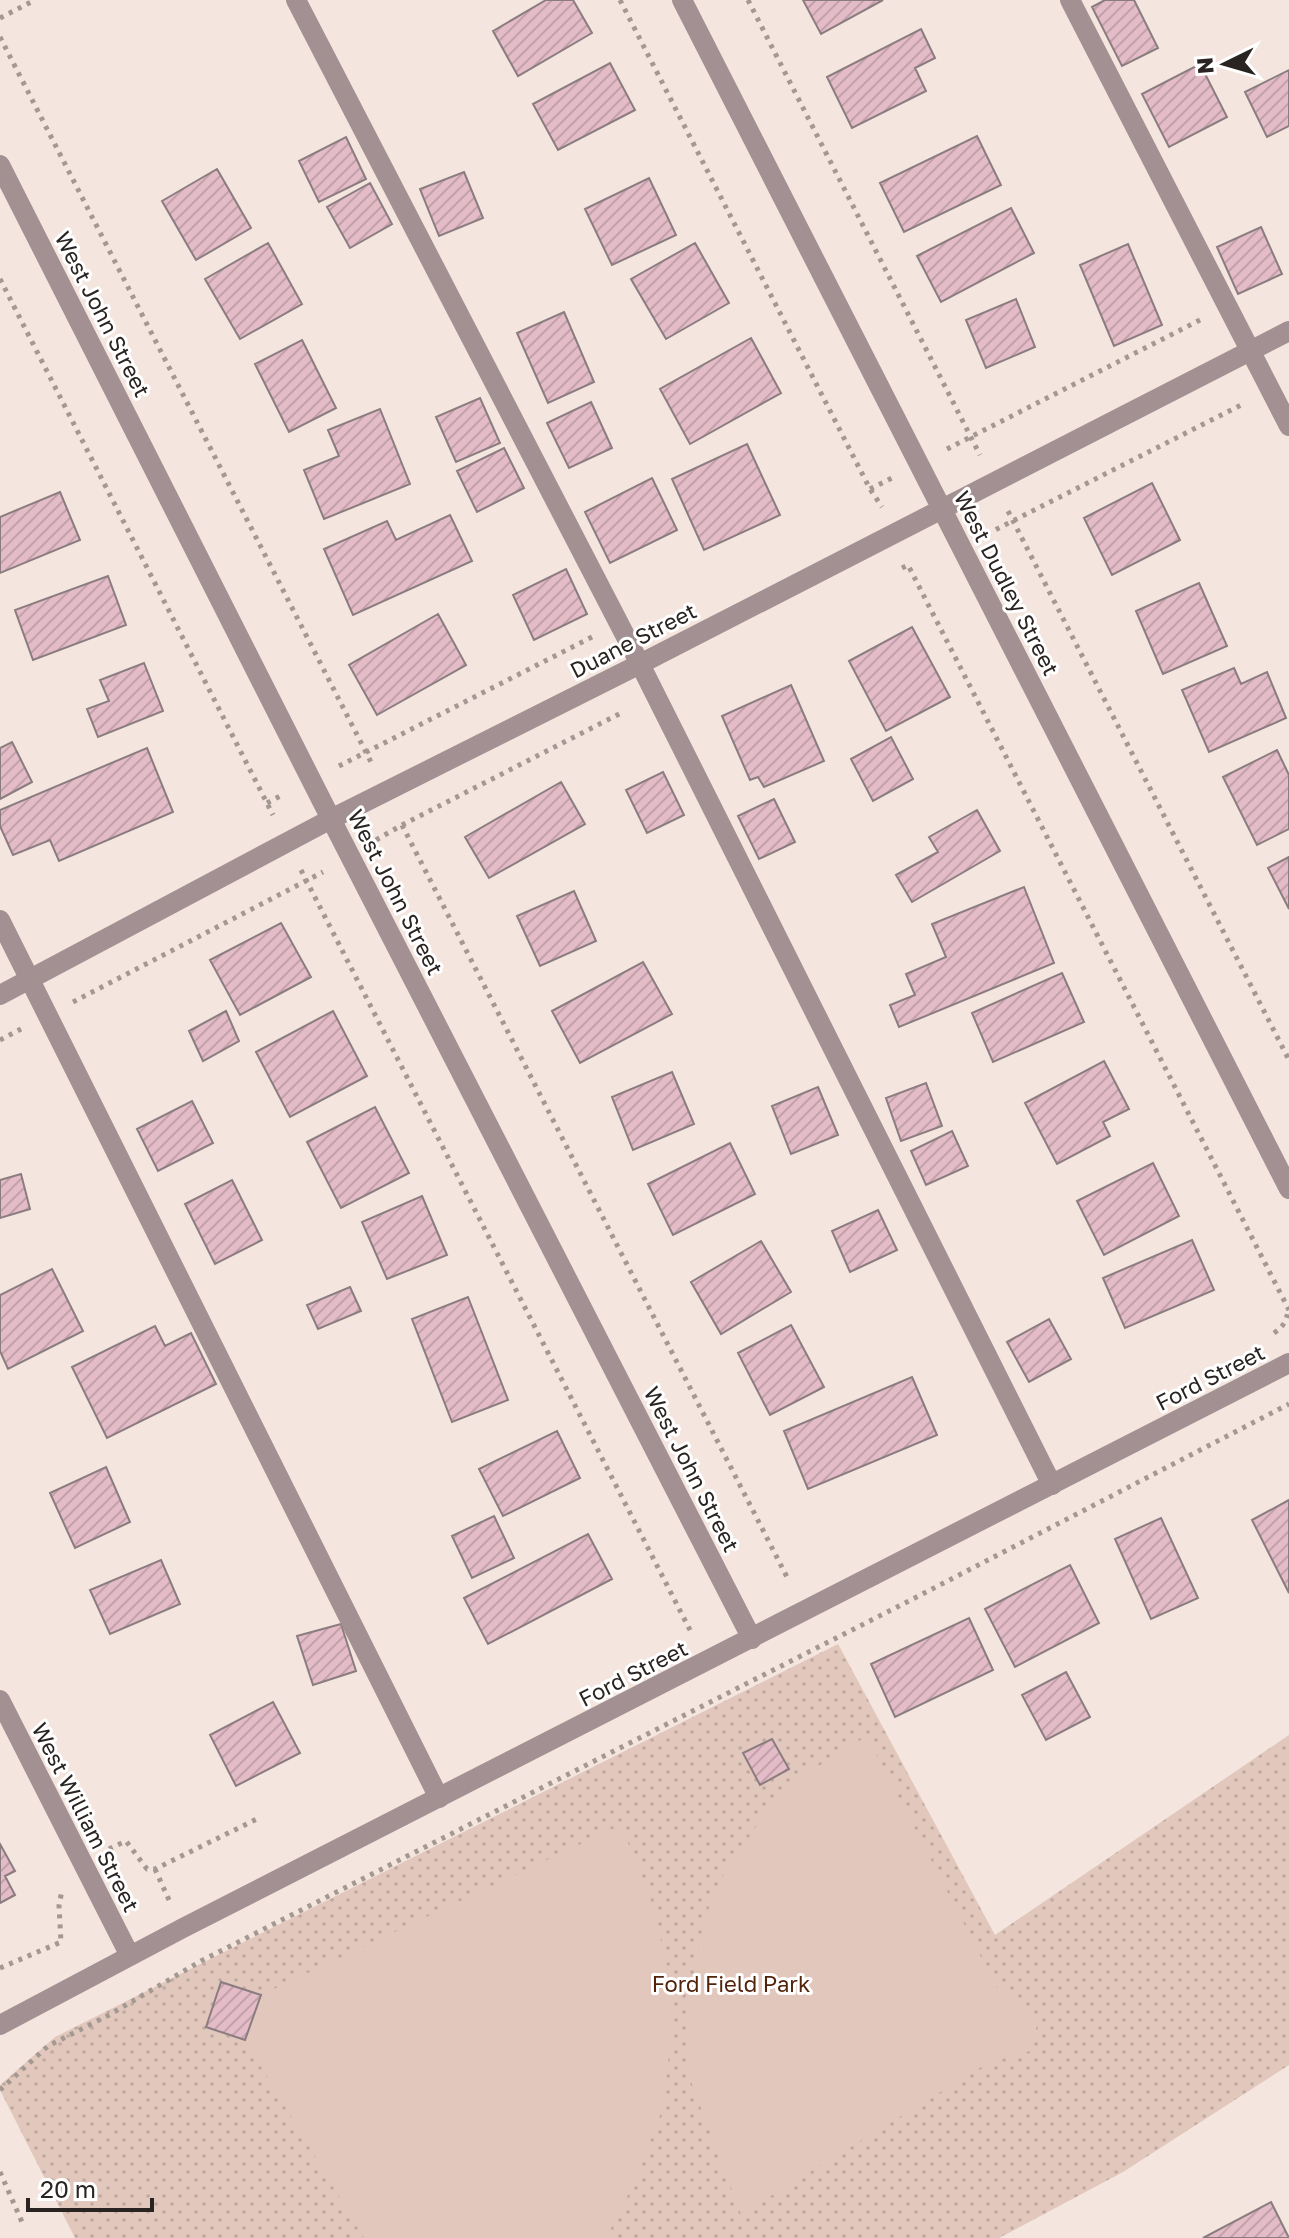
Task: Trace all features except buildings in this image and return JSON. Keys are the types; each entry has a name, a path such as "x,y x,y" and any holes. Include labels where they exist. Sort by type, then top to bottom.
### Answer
{"street":[{"path":"296,0 640,664 1052,1485"},
{"name":"West Dudley Street","path":"682,0 1289,1189"},
{"path":"1070,0 1289,426"},
{"name":"West John Street","path":"0,165 752,1639"},
{"name":"Duane Street","path":"0,995 331,819 1289,331"},
{"path":"0,920 439,1798"},
{"name":"Ford Street","path":"0,2025 1289,1363"},
{"name":"West William Street","path":"0,1700 130,1956"}],"path":[{"path":"0,18 35,0"},
{"path":"620,0 870,489 897,532"},
{"path":"748,0 1289,1060"},
{"path":"0,37 365,751"},
{"path":"0,279 723,1696"},
{"path":"870,489 1228,306"},
{"path":"1014,521 1271,390"},
{"path":"894,573 908,565 1289,1309"},
{"path":"267,803 619,624"},
{"path":"655,695 402,825 789,1581"},
{"path":"0,1040 306,882"},
{"path":"0,2090 48,2046 109,2015 201,1961 1289,1404"},
{"path":"155,1869 261,1817"},
{"path":"0,2172 22,2222"}],"green space":[{"name":"Ford Field Park","path":"838,1644 995,1935 1289,1735 1289,2065 1123,2172 999,2238 75,2238 0,2090 0,2085 55,2037"},
{"path":"867,1736 996,1986 1037,2025 1030,2051 988,2063 741,2214 689,2076 688,2020 704,1920 720,1880 765,1813 809,1772"},
{"path":"621,1825 651,1901 666,1960 673,2022 662,2110 634,2183 606,2238 364,2238 245,2040 261,1995"}]}
